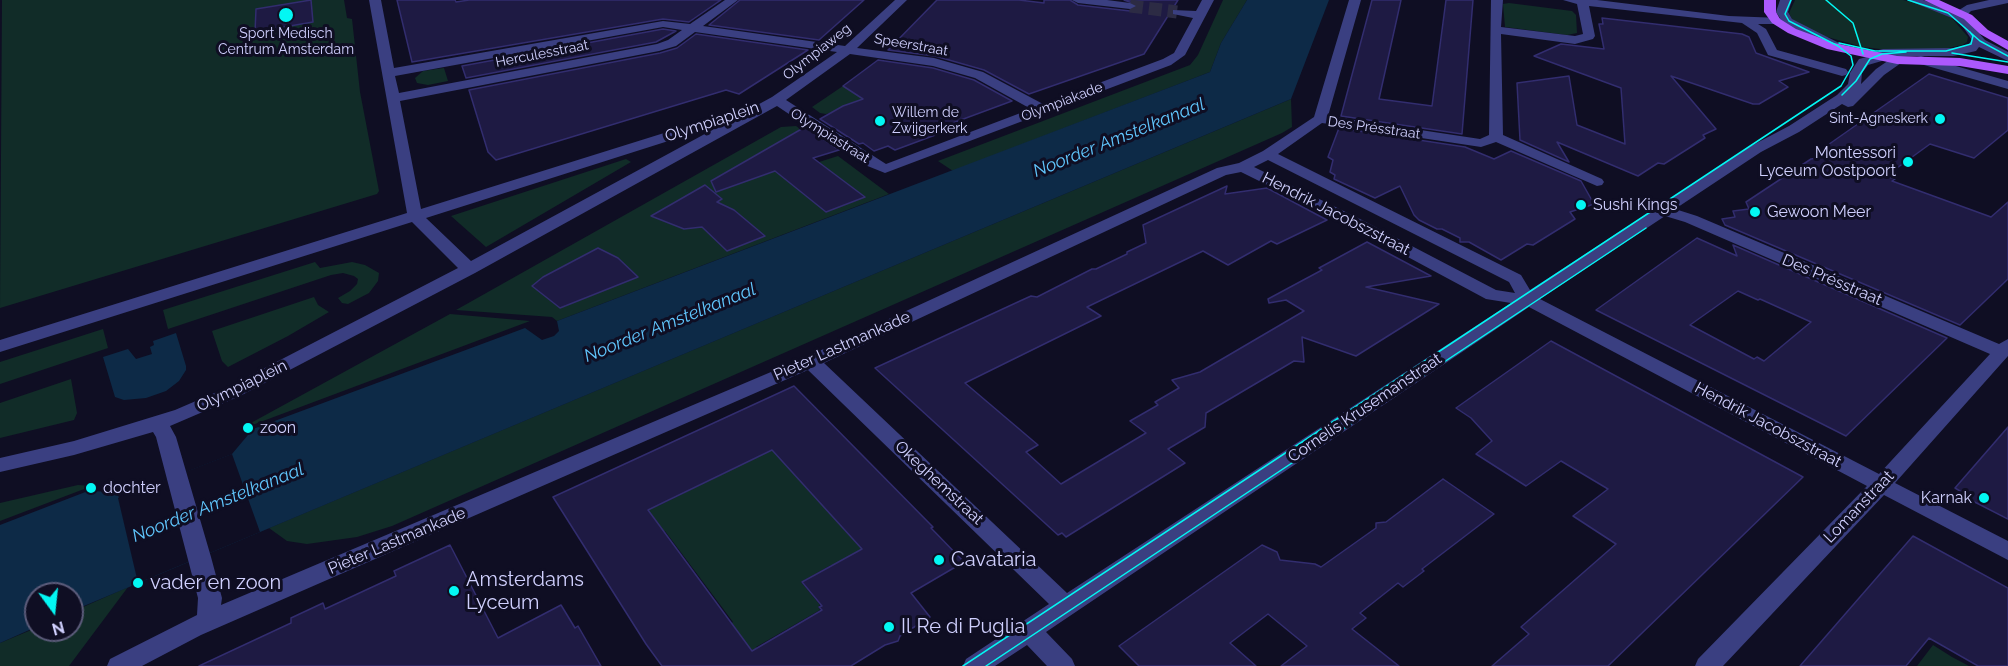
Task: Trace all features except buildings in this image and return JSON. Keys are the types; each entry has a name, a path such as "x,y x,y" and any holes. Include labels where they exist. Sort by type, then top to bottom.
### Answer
{"main road":[{"path":"1770,0 1770,12 1776,21 1814,40 1875,57"},
{"path":"1930,0 1961,14 1999,45 1978,56 1940,61"},
{"path":"1896,57 2008,70"}],"street":[{"path":"375,0 415,216 469,269"},
{"name":"Herculesstraat","path":"393,98 659,47 672,43 732,0"},
{"name":"Olympiaweg","path":"777,100 848,50 901,0"},
{"path":"1078,0 1130,6"},
{"name":"Olympiakade","path":"885,168 1167,62 1179,55 1208,0"},
{"path":"1320,119 1355,0"},
{"path":"1497,0 1496,137 1597,182"},
{"path":"1496,30 1575,40 1584,39 1589,36 1578,0 1746,21 1776,21"},
{"path":"1786,0 1782,12 1787,21 1848,51 1850,72"},
{"path":"1913,0 1956,16 1965,22 1978,39 1999,45 2008,57"},
{"path":"1961,14 1967,8 2005,0"},
{"path":"1177,12 1199,15"},
{"path":"1746,21 1762,30 1773,52 1850,72 1875,57 1953,52 1972,48 1978,39"},
{"name":"Herculesstraat","path":"389,73 647,25 663,24 693,28"},
{"name":"Speerstraat","path":"693,28 934,62 979,75 1043,110"},
{"path":"1814,40 1850,72"},
{"path":"1836,44 1896,57"},
{"path":"1953,52 2008,62"},
{"name":"Cornelis Krusemanstraat","path":"1756,149 1801,136 1849,103 1896,57"},
{"path":"1921,60 2008,85"},
{"name":"Cornelis Krusemanstraat","path":"975,666 1756,149 1794,129 1842,98 1854,85 1850,72"},
{"name":"Olympiastraat","path":"777,100 870,162 885,168"},
{"name":"Olympiaplein","path":"0,346 777,100"},
{"name":"Olympiaplein","path":"0,465 74,448 159,424 233,392 469,269 777,100"},
{"name":"Des Présstraat","path":"1320,119 1481,143 1496,137"},
{"name":"Pieter Lastmankade","path":"119,666 242,607 811,362 1222,171 1243,167 1269,154 1320,119"},
{"name":"Hendrik Jacobszstraat","path":"1269,154 1515,279 1528,300"},
{"name":"Hendrik Jacobszstraat","path":"1243,167 1358,224 1492,295 1528,300 2008,551"},
{"name":"Des Présstraat","path":"1663,210 2005,349"},
{"name":"Lomanstraat","path":"1707,666 1882,484 2005,349"},
{"name":"Okeghemstraat","path":"811,362 1066,606"},
{"path":"159,424 166,437 200,557 210,598 208,622"},
{"path":"1028,630 1063,666"}],"green space":[{"path":"2,0 344,0 347,18 352,19 360,92 379,191 377,194 0,308"},
{"path":"1223,0 1247,0 1221,43 1210,72 953,171 938,161 1190,65 1198,55"},
{"path":"1795,0 1903,0 1924,5 1951,17 1968,37 1967,42 1940,50 1888,50 1863,47 1820,35 1793,21 1789,13"},
{"path":"1503,4 1572,11 1576,15 1577,33 1567,35 1505,27"},
{"path":"444,68 448,81 428,85 417,83 415,78 423,71"},
{"path":"843,86 850,86 874,99 826,114 812,107"},
{"path":"1291,99 1292,127 1282,133 392,526 357,537 307,544 287,541 269,528"},
{"path":"796,126 831,150 812,158 816,163 838,156 889,194 557,321 552,317 456,310 781,127"},
{"path":"626,159 631,162 486,247 451,216"},
{"path":"315,262 320,268 352,262 365,265 379,273 378,281 369,293 348,304 342,303 338,298 350,291 357,284 358,279 343,273 331,275 168,329 163,310"},
{"path":"314,297 318,305 329,312 228,367 222,361 212,331"},
{"path":"450,314 530,321 247,427 249,424"},
{"path":"103,329 108,348 0,384 0,362"},
{"path":"71,379 77,413 74,420 0,438 0,403"},
{"path":"771,447 821,504 825,503 845,531 848,529 864,547 858,551 867,561 851,587 831,565 801,582 820,605 818,607 820,610 756,647 759,651 734,666 726,626 733,622 665,531 657,534 633,512 648,505 658,506 769,451"},
{"path":"78,485 92,486 0,521 0,503"},
{"path":"128,587 69,666 0,666 0,643 24,633 24,642 84,642 84,607"},
{"path":"1933,645 1952,657 1969,666 1917,666"}],"water":[{"name":"Noorder Amstelkanaal","path":"1247,0 1329,0 1291,99 84,606 84,582 24,582 24,632 0,643 0,525 88,491 117,492 119,498 232,454 253,429 525,328 542,340 554,336 559,331 557,321 1210,72 1221,43"},
{"path":"176,333 186,366 179,381 166,391 146,398 124,400 115,397 103,357 128,349 136,359 152,354 150,347 154,345 153,341"}],"pier":[{"path":"232,454 260,532 138,583 118,498"}],"tunnel":[{"path":"1130,6 1177,12"}],"tram line":[{"path":"963,666 1841,86 1853,65 1851,56 1838,46 1789,21 1785,14 1791,0"},
{"path":"1826,0 1853,23 1861,48"},
{"path":"1908,0 1948,13 1971,33"},
{"path":"1861,48 1875,51 1946,51 1971,44 1973,36 1971,33"},
{"path":"1971,33 1980,41 2008,56"},
{"path":"1839,43 1861,48"},
{"path":"1861,48 1863,54"},
{"path":"1842,95 1856,81 1870,59 1882,54 1906,52"},
{"path":"1952,53 2008,62"},
{"path":"986,666 1646,228"}],"place":[{"name":"Sport Medisch Centrum Amsterdam","path":"286,15"},
{"name":"Sint-Agneskerk","path":"1940,119"},
{"name":"Willem de Zwijgerkerk","path":"880,121"},
{"name":"Montessori Lyceum Oostpoort","path":"1908,162"},
{"name":"Sushi Kings","path":"1581,205"},
{"name":"Gewoon Meer","path":"1755,212"},
{"name":"zoon","path":"248,428"},
{"name":"dochter","path":"91,488"},
{"name":"Karnak","path":"1984,498"},
{"name":"Cavataria","path":"939,560"},
{"name":"vader en zoon","path":"138,583"},
{"name":"Amsterdams Lyceum","path":"454,591"},
{"name":"Il Re di Puglia","path":"889,627"}]}
